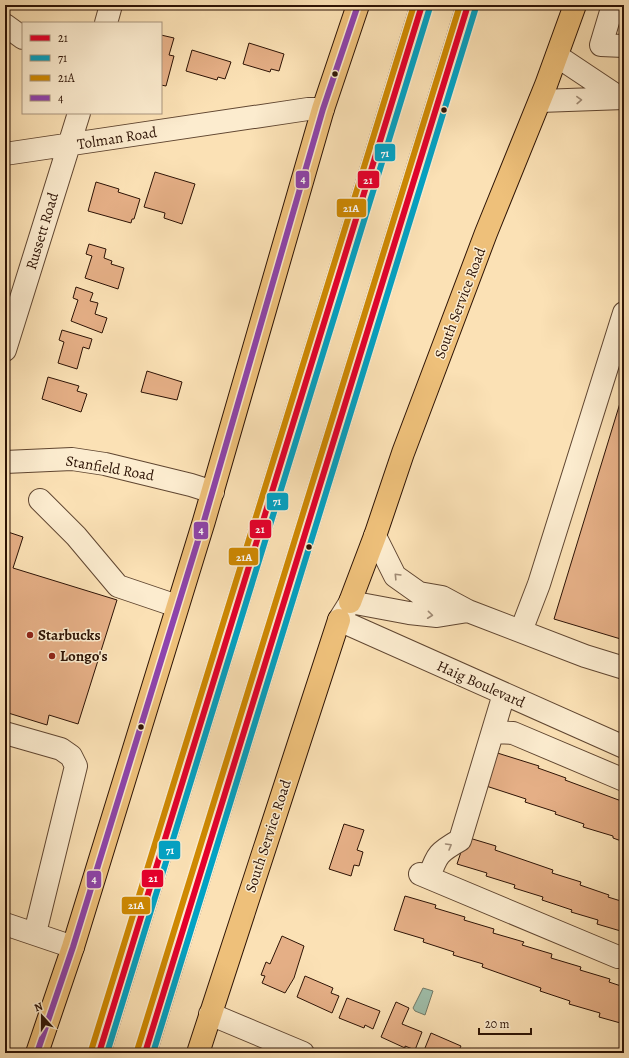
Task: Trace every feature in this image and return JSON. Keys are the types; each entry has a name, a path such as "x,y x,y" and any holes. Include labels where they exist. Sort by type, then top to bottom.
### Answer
{"main road":[{"path":"37,1053 73,947 213,492 323,109 358,5"},
{"path":"100,1053 422,5"},
{"path":"145,1053 468,5"},
{"name":"South Service Road","path":"198,1053 345,611 376,536 403,453 486,233 540,101 575,5"}],"street":[{"path":"106,22 111,5"},
{"path":"613,5 601,45 624,46"},
{"path":"5,24 22,37"},
{"path":"557,56 622,98"},
{"path":"540,101 622,98"},
{"name":"Tolman Road","path":"5,154 68,146 308,109 323,109"},
{"name":"Russett Road","path":"5,350 79,114"},
{"path":"521,631 539,584 624,313"},
{"name":"Stanfield Road","path":"5,462 72,459 105,464 191,485 213,492"},
{"path":"40,500 76,536 118,586 177,606"},
{"path":"376,536 395,576 419,593"},
{"path":"345,611 419,593 442,597 468,611 585,656 624,668"},
{"path":"345,611 409,613 437,616 468,611"},
{"name":"Haig Boulevard","path":"345,611 504,694 624,746"},
{"path":"504,694 460,840 442,850 424,876 618,957 624,957"},
{"path":"493,732 513,733 624,780"},
{"path":"5,733 61,749 71,756 76,766 35,933"},
{"path":"5,924 73,947"},
{"path":"210,1014 303,1053"}],"shaded area":[{"path":"423,988 433,991 425,1015 415,1011 413,1008"}],"building":[{"path":"162,35 174,38 169,55 174,56 166,86 162,85"},
{"path":"249,43 284,54 279,71 271,69 270,72 243,64"},
{"path":"192,50 231,62 225,79 218,77 217,80 186,71"},
{"path":"155,172 195,184 182,224 164,218 165,213 144,207"},
{"path":"96,182 119,189 118,192 140,199 134,219 132,219 131,223 88,211"},
{"path":"89,244 106,249 104,258 112,261 111,264 124,268 118,289 85,278 92,256 86,254"},
{"path":"76,287 93,293 90,301 98,303 95,314 107,318 102,333 71,321 78,300 73,298"},
{"path":"62,330 92,339 89,349 83,347 77,369 58,363 64,342 59,340"},
{"path":"147,371 182,382 177,400 141,392"},
{"path":"48,377 79,386 77,391 87,394 81,412 42,399"},
{"path":"624,390 624,640 554,619"},
{"name":"Longo's","path":"5,531 23,537 13,568 117,600 78,724 49,715 47,725 5,712"},
{"path":"491,751 539,766 538,768 566,778 565,780 624,802 624,842 613,838 613,836 583,827 584,824 555,814 556,812 525,802 526,799 480,784"},
{"path":"344,824 364,830 357,850 363,852 359,866 354,865 351,876 329,869"},
{"path":"466,837 496,846 495,850 553,870 552,873 581,882 580,885 624,902 624,932 597,924 598,920 571,912 572,910 542,900 543,897 514,888 515,885 486,876 487,873 457,864"},
{"path":"405,896 436,905 435,908 465,917 464,920 494,929 493,933 524,942 522,945 552,954 551,958 581,967 580,970 610,979 609,982 624,987 624,1024 599,1017 600,1013 569,1004 570,1001 540,991 541,988 482,967 483,964 453,955 454,952 423,942 424,939 394,930"},
{"path":"282,936 304,946 294,978 285,993 262,983 265,976 261,975 266,962 270,964"},
{"path":"305,976 333,988 331,993 339,996 332,1013 297,997"},
{"path":"347,998 380,1011 373,1029 365,1025 364,1028 339,1018"},
{"path":"396,1002 409,1008 402,1024 422,1032 415,1050 405,1046 405,1048 381,1037"},
{"path":"431,1033 461,1046 459,1050 466,1053 423,1053"}],"transit line":[{"name":"4","path":"37,1053 73,947 204,521 323,109 358,5"},
{"name":"21A","path":"91,1051 414,5"},
{"name":"21","path":"99,1053 422,5"},
{"name":"21A","path":"137,1051 460,5"},
{"name":"21","path":"145,1053 468,5"},
{"name":"71","path":"107,1053 430,7"},
{"name":"71","path":"153,1053 476,7"}],"place":[{"name":"Starbucks","path":"30,635"},
{"name":"Longo's","path":"52,656"}]}
